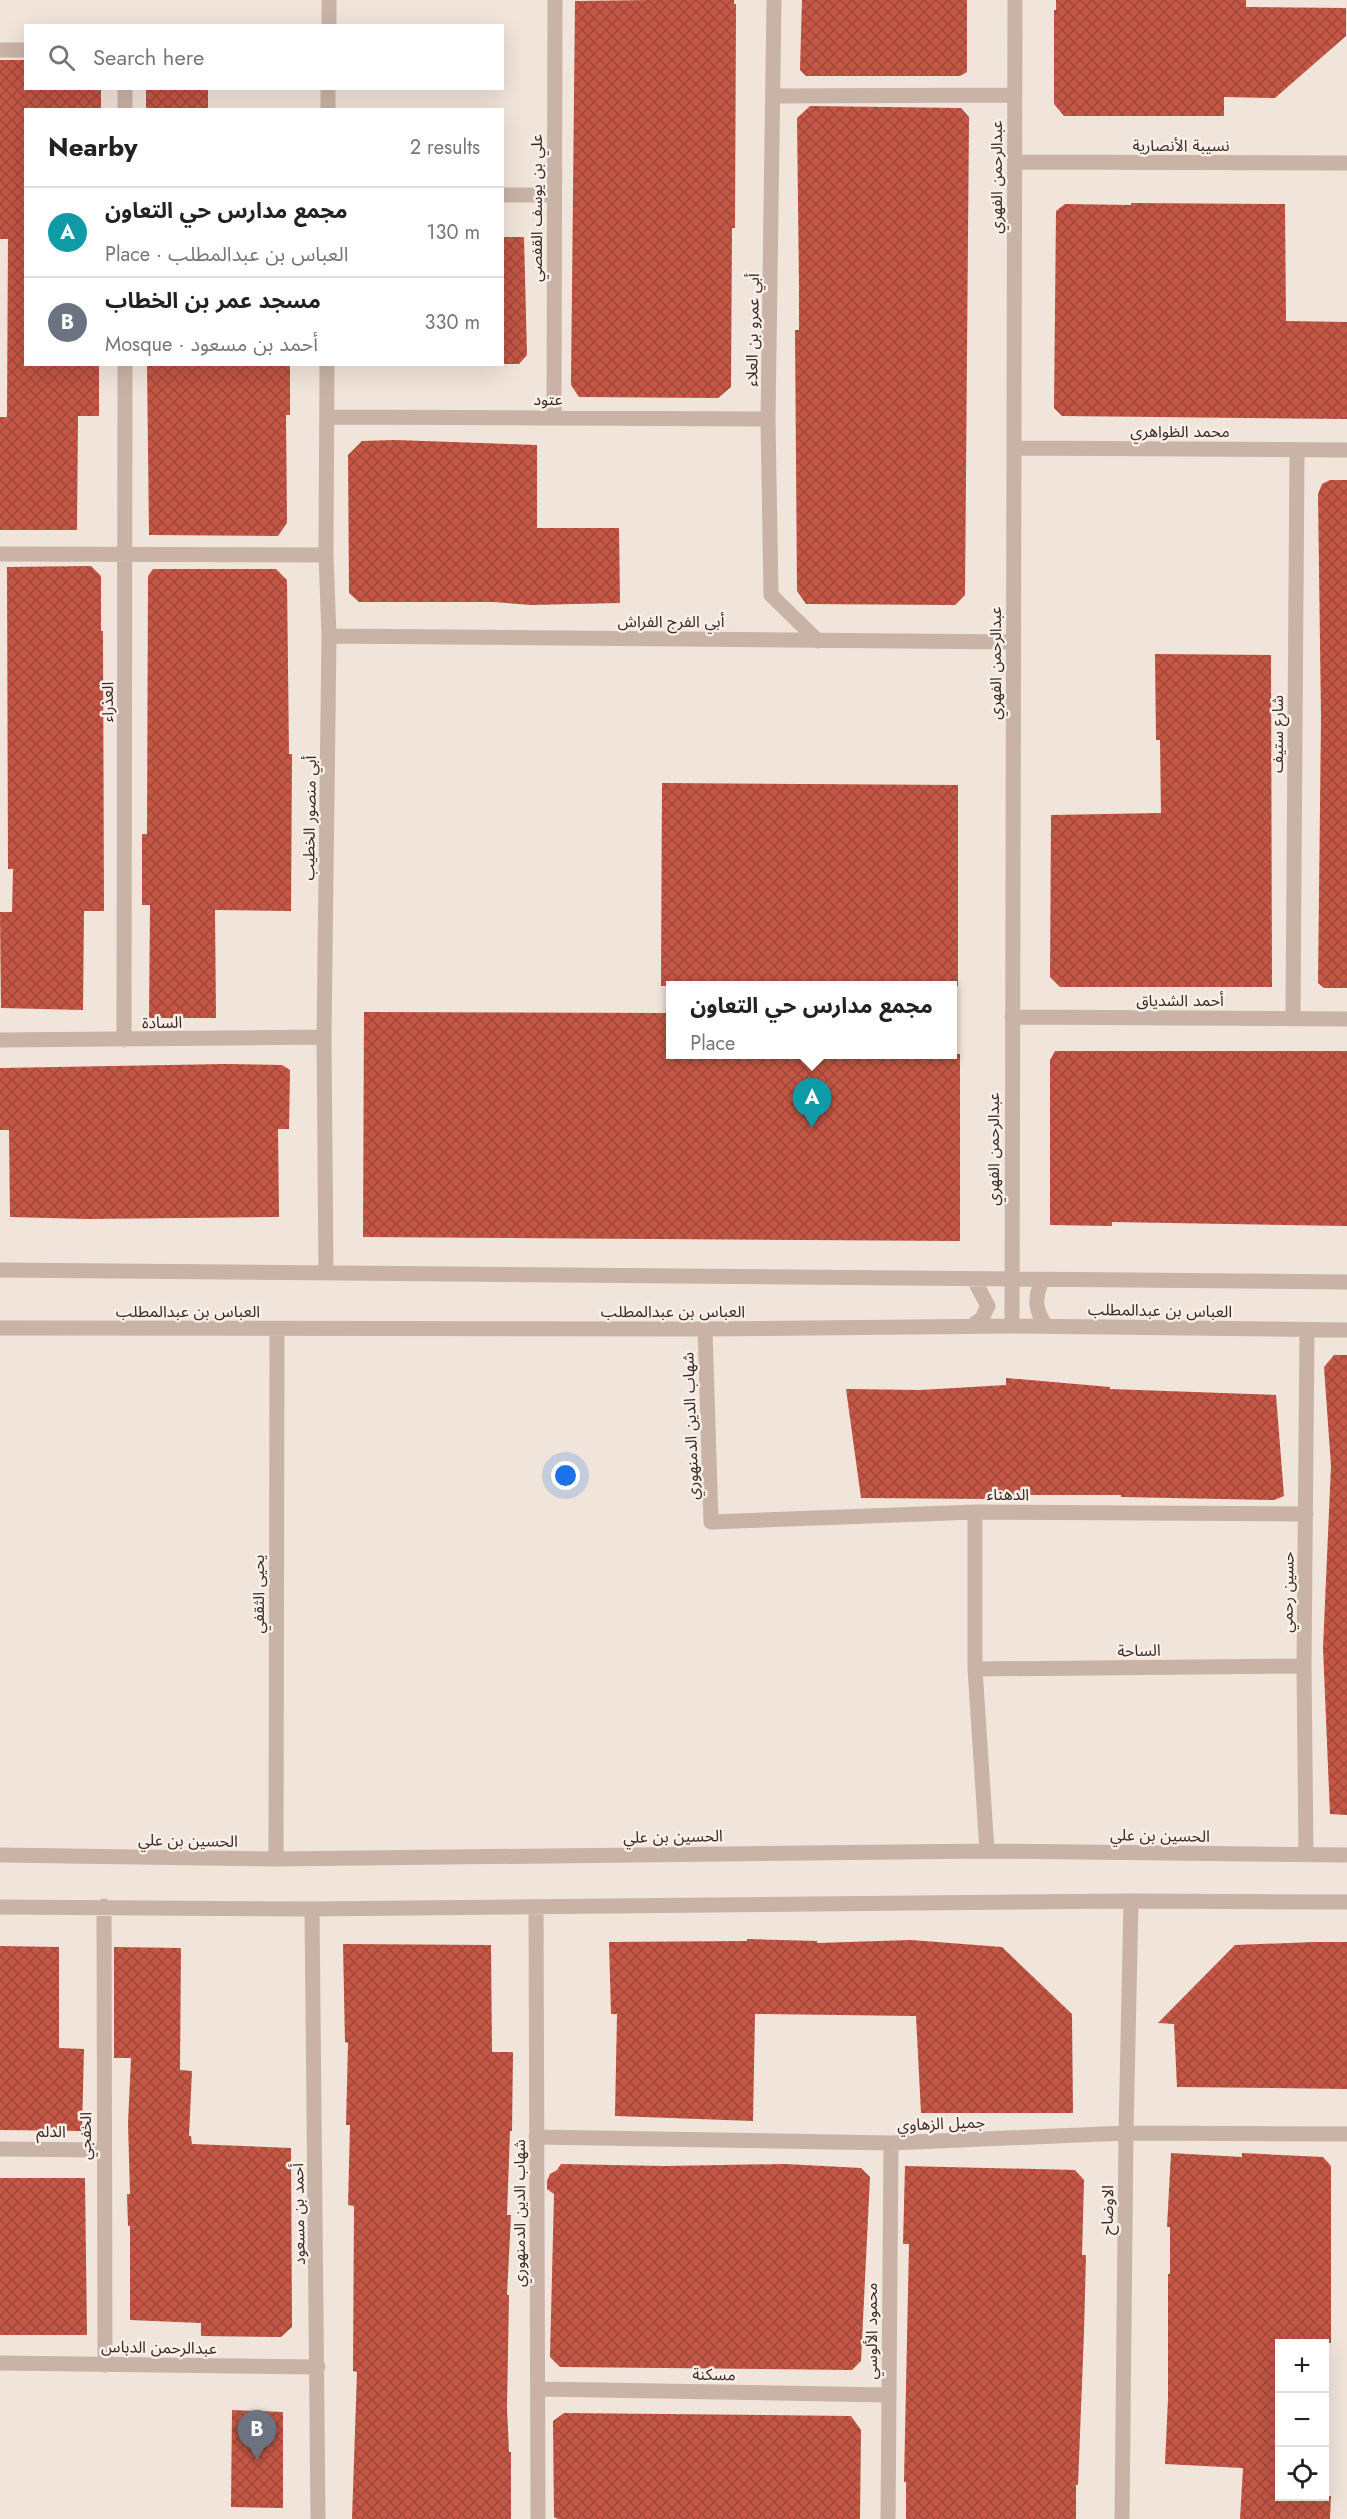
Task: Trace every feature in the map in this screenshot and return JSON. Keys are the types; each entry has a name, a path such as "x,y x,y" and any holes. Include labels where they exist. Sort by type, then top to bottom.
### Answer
{"street":[{"path":"329,0 329,24"},
{"name":"علي بن يوسف القفصي","path":"554,417 555,0"},
{"name":"أبي عمرو بن العلاء","path":"774,0 768,418 771,595 818,640"},
{"name":"عبدالرحمن الفهري","path":"1012,1326 1010,1280 1015,0"},
{"path":"0,50 24,50"},
{"path":"125,90 125,108"},
{"path":"328,90 328,108"},
{"path":"774,96 1015,94"},
{"name":"نسيبة الأنصارية","path":"1015,162 1347,163"},
{"path":"504,195 555,195"},
{"name":"العذراء","path":"124,1040 125,366"},
{"name":"أبي منصور الخطيب","path":"326,1273 324,1037 329,636 326,555 327,366"},
{"name":"عتود","path":"327,417 768,418"},
{"name":"محمد الظواهري","path":"1014,448 1347,450"},
{"name":"شارع ستيف","path":"1293,1019 1297,450"},
{"path":"0,554 326,555"},
{"name":"أبي الفرج الفراش","path":"329,636 1013,642"},
{"name":"أحمد الشدياق","path":"1012,1017 1347,1019"},
{"name":"السادة","path":"0,1040 324,1037"},
{"name":"العباس بن عبدالمطلب","path":"0,1270 1042,1281 1347,1281"},
{"path":"972,1326 982,1318 988,1306 974,1280"},
{"path":"1042,1281 1036,1295 1037,1313 1046,1326"},
{"name":"العباس بن عبدالمطلب","path":"0,1328 705,1329 1046,1326 1347,1330"},
{"name":"يحيى الثقفي","path":"276,1859 277,1329"},
{"name":"شهاب الدين الدمنهوري","path":"705,1329 711,1522"},
{"name":"حسين رحمي","path":"1306,1855 1304,1666 1307,1330"},
{"path":"975,1512 975,1670 987,1851"},
{"name":"الدهناء","path":"711,1522 975,1512 1306,1514"},
{"name":"الساحة","path":"975,1670 1304,1666"},
{"name":"الحسين بن علي","path":"0,1855 276,1859 987,1851 1347,1855"},
{"path":"0,1907 312,1909 1131,1901 1347,1902"},
{"name":"الاوضاح","path":"1122,2519 1131,1901"},
{"name":"الخفجي","path":"104,1906 105,2365"},
{"name":"شهاب الدين الدمنهوري","path":"536,1907 538,2519"},
{"name":"أحمد بن مسعود","path":"312,1909 318,2519"},
{"name":"جميل الزهاوي","path":"536,2137 891,2143 1126,2133 1347,2134"},
{"name":"محمود الألوسي","path":"888,2519 891,2143"},
{"name":"الدلم","path":"0,2149 103,2150"},
{"name":"عبدالرحمن الدباس","path":"0,2363 318,2367"},
{"name":"مسكنة","path":"538,2389 889,2395"}],"building":[{"path":"734,0 736,4 735,228 732,228 731,387 718,398 579,397 571,385 575,1"},
{"path":"802,0 967,0 967,72 960,76 806,76 800,70"},
{"path":"1056,0 1246,0 1246,7 1346,8 1346,36 1275,98 1224,97 1224,116 1064,116 1054,104 1054,10 1056,10"},
{"path":"0,60 24,60 24,90 101,90 101,108 24,108 24,366 99,366 99,416 78,416 77,530 0,530 0,417 7,417 8,239 0,239"},
{"path":"146,90 208,90 208,108 146,108"},
{"path":"810,106 961,108 969,117 965,595 955,605 806,604 797,591 795,330 799,330 797,118"},
{"path":"1131,203 1285,204 1286,321 1347,322 1347,419 1062,416 1054,408 1056,211 1065,204 1131,205"},
{"path":"504,237 524,237 527,355 519,364 504,364"},
{"path":"147,366 290,366 290,415 286,415 287,523 278,536 149,535"},
{"path":"362,441 537,445 537,528 619,528 620,603 531,605 494,602 359,602 349,593 348,455"},
{"path":"1330,480 1347,480 1347,988 1324,988 1318,983 1321,718 1318,494 1322,484"},
{"path":"91,566 101,576 104,911 84,911 83,1010 1,1008 0,912 12,912 13,869 8,869 7,567"},
{"path":"153,569 276,569 287,580 289,754 292,754 291,911 215,910 216,1018 149,1018 150,905 142,905 142,834 147,834 148,576"},
{"path":"1155,654 1271,655 1272,987 1060,987 1050,977 1051,815 1161,813 1160,740 1156,740"},
{"path":"662,783 958,785 958,986 957,981 666,981 666,986 661,986"},
{"path":"364,1012 666,1013 666,1059 957,1059 957,1054 960,1054 960,1241 363,1237"},
{"path":"1055,1051 1347,1051 1347,1226 1112,1222 1112,1226 1050,1225 1050,1060"},
{"path":"282,1065 290,1070 289,1129 278,1129 279,1217 88,1219 10,1217 9,1130 0,1130 0,1068"},
{"path":"1334,1355 1347,1355 1347,1815 1330,1814 1323,1648 1331,1466 1324,1367"},
{"path":"1006,1378 1110,1387 1110,1389 1276,1395 1284,1496 1274,1500 1121,1497 1121,1495 992,1495 992,1499 861,1498 846,1389 920,1390 1006,1385"},
{"path":"747,1939 817,1941 817,1943 911,1940 1002,1947 1072,2014 1073,2113 921,2113 916,2016 755,2014 753,2121 615,2116 617,2014 611,2014 609,1942 747,1941"},
{"path":"1347,1942 1347,2089 1177,2087 1174,2024 1158,2023 1235,1945"},
{"path":"343,1944 491,1945 492,2052 513,2052 512,2131 510,2131 507,2215 511,2215 507,2295 509,2295 507,2407 509,2452 511,2452 511,2519 352,2519 357,2372 353,2371 354,2206 348,2205 350,2125 346,2125 348,2043 345,2042"},
{"path":"0,1946 59,1947 59,2048 84,2049 82,2131 0,2130"},
{"path":"114,1947 181,1948 180,2070 192,2071 189,2136 191,2136 192,2144 291,2148 292,2327 281,2337 201,2336 201,2323 130,2320 130,2226 128,2226 127,2194 130,2194 128,2123 131,2058 114,2058"},
{"path":"1171,2153 1242,2157 1242,2153 1323,2157 1331,2166 1331,2343 1329,2339 1275,2339 1275,2501 1329,2501 1329,2496 1331,2496 1330,2519 1240,2519 1243,2468 1165,2464 1168,2399 1168,2274 1170,2274 1170,2227 1167,2227"},
{"path":"561,2164 664,2166 785,2164 861,2168 870,2177 861,2361 852,2370 560,2367 550,2357 554,2194 547,2189 547,2181 550,2174"},
{"path":"905,2166 1075,2170 1084,2180 1082,2255 1086,2255 1076,2519 906,2519 906,2482 904,2482 909,2244 903,2244"},
{"path":"0,2178 85,2178 87,2335 0,2335"},
{"path":"232,2410 283,2412 283,2508 231,2507"},
{"path":"564,2413 851,2416 861,2430 860,2519 558,2519 554,2517 553,2421"}],"place":[{"name":"مجمع مدارس حي التعاون","path":"812,1128"},
{"name":"مسجد عمر بن الخطاب","path":"257,2460"}]}
